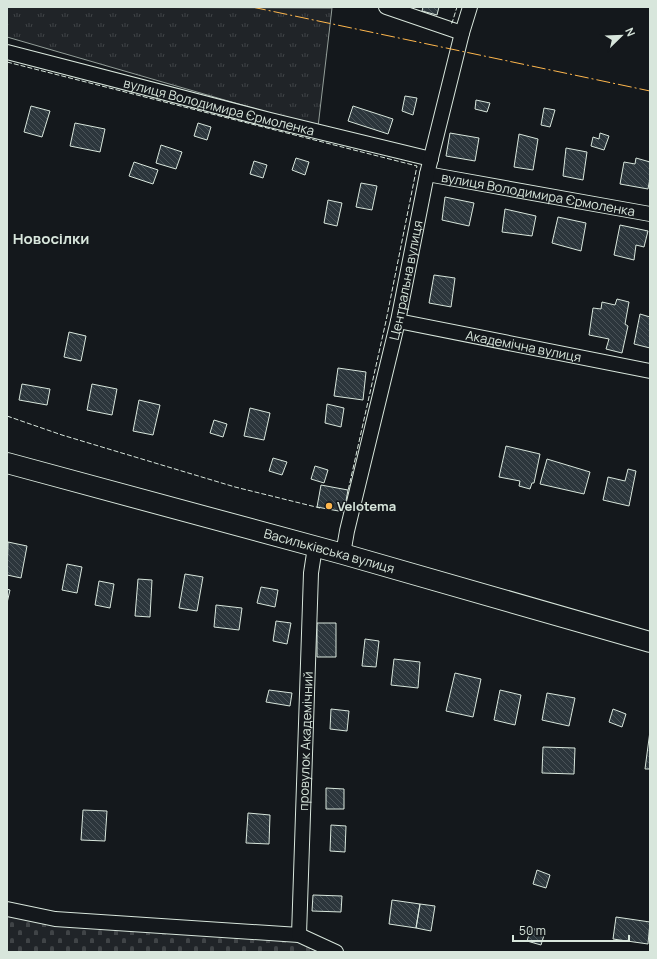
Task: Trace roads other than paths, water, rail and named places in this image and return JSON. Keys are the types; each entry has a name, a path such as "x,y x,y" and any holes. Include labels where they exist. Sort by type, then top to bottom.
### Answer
{"street":[{"path":"386,7 462,33"},
{"name":"Центральна вулиця","path":"343,554 347,531 398,321 427,174 462,33 470,7"},
{"name":"вулиця Володимира Єрмоленка","path":"7,52 270,120 431,159"},
{"name":"вулиця Володимира Єрмоленка","path":"427,174 650,214"},
{"name":"Академічна вулиця","path":"398,321 650,371"},
{"name":"Васильківська вулиця","path":"7,463 343,554 650,642"},
{"name":"провулок Академічний","path":"299,935 311,573 315,547"},
{"path":"7,909 55,919 299,935 336,952"}],"place":[{"name":"Velotema","path":"329,506"}],"district":[{"name":"Новосілки","path":"51,238"}]}
